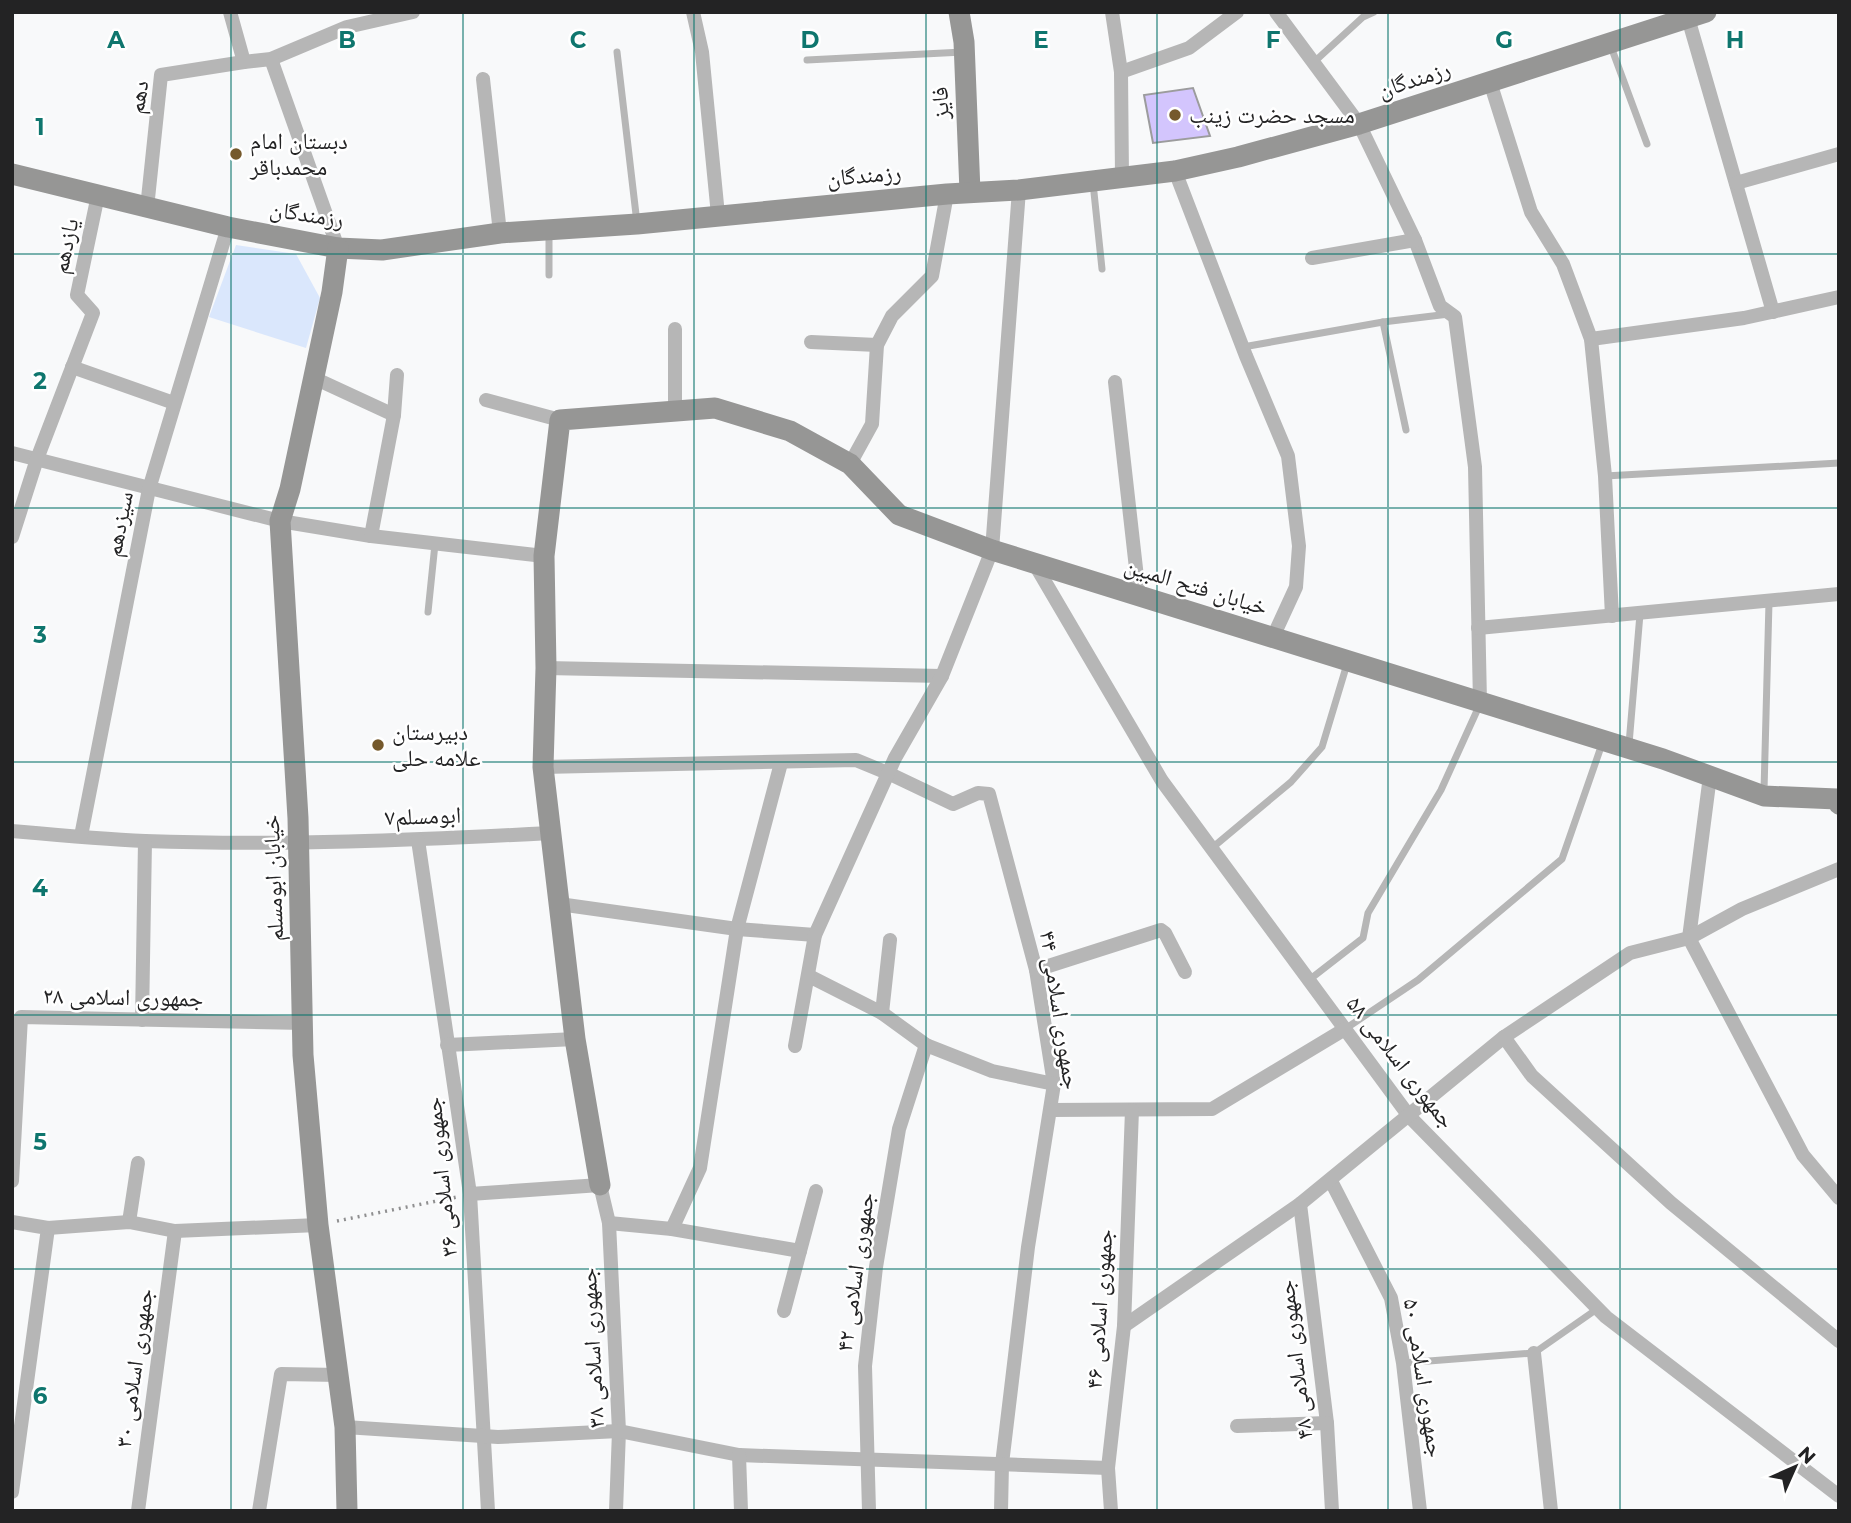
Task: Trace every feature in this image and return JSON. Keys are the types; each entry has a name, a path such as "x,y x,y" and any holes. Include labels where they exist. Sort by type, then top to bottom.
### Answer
{"street":[{"path":"230,12 244,62 271,59 346,20 413,12"},
{"path":"693,12 702,52 718,215"},
{"name":"فایز","path":"960,12 970,192"},
{"path":"1112,12 1121,72 1122,177"},
{"path":"1121,72 1189,48 1237,12"},
{"path":"1276,12 1359,124 1415,240 1440,306 1455,317 1475,467 1480,702"},
{"path":"1697,15 1736,183 1773,312"},
{"name":"رزمندگان","path":"12,174 228,227 338,248 382,250 500,233 637,224 947,194 1020,190 1175,171 1238,157 1359,124 1610,43 1655,20 1697,15"},
{"path":"271,59 338,248"},
{"name":"دهم","path":"147,208 161,75 244,62"},
{"path":"483,79 500,233"},
{"path":"1490,82 1531,212 1563,264 1591,339 1605,475 1612,616"},
{"path":"1736,183 1839,154"},
{"path":"1175,171 1242,347 1288,456 1299,546 1297,587 1273,637"},
{"path":"795,1046 815,935 895,758 942,676 992,550 1020,190"},
{"path":"850,464 872,424 877,345 892,316 932,276 947,194"},
{"name":"یازدهم","path":"12,537 37,459 93,313 78,295 99,195"},
{"name":"سیزدهم","path":"82,836 149,489 228,227"},
{"path":"1312,258 1415,240"},
{"name":"خیابان ابومسلم","path":"338,248 332,292 281,522 298,843 303,1055 318,1225 340,1375 345,1427 347,1511"},
{"path":"1591,339 1745,318 1839,297"},
{"path":"675,328 675,411"},
{"path":"811,342 877,345"},
{"path":"72,367 174,403"},
{"path":"370,536 394,415 397,375"},
{"path":"314,378 394,415"},
{"path":"1115,382 1139,596"},
{"path":"470,1194 600,1185 575,1039 543,767 546,668 544,556 560,420 486,400"},
{"name":"خیابان فتح المبین","path":"560,420 715,408 790,430 850,464 899,515 992,550 1604,740 1764,796 1838,801"},
{"path":"12,453 281,522 370,536 544,556"},
{"name":"جمهوری اسلامی ۵۸","path":"1034,563 1162,781 1409,1116 1617,1326 1839,1496"},
{"path":"1478,628 1839,594"},
{"path":"546,668 942,676"},
{"path":"543,767 856,760 890,774"},
{"path":"672,1229 700,1168 737,929 781,762"},
{"name":"جمهوری اسلامی ۴۴","path":"890,774 953,804 978,793 989,794 1036,970 1054,1084 1028,1247 1002,1465 1001,1511"},
{"path":"1710,776 1689,938 1803,1155 1839,1198"},
{"name":"ابومسلم۷","path":"12,831 145,841 298,843 551,833"},
{"name":"جمهوری اسلامی ۳۶","path":"418,840 470,1194 488,1511"},
{"path":"142,1020 145,841"},
{"path":"1124,1326 1331,1181 1462,1069 1504,1037 1630,953 1689,938 1742,909 1839,869"},
{"path":"559,904 737,929 815,935"},
{"path":"1036,970 1161,930 1185,972"},
{"path":"882,1013 890,940"},
{"path":"809,976 882,1013 926,1045 992,1071 1054,1084"},
{"name":"جمهوری اسلامی ۲۸","path":"12,1181 17,1017 304,1023"},
{"path":"1051,1110 1212,1109 1345,1029"},
{"path":"1504,1037 1532,1076 1671,1203 1839,1341"},
{"path":"447,1045 575,1039"},
{"name":"جمهوری اسلامی ۴۲","path":"869,1511 865,1366 876,1267 899,1129 926,1045"},
{"name":"جمهوری اسلامی ۴۶","path":"1111,1511 1108,1468 1124,1326 1132,1110"},
{"path":"129,1222 138,1163"},
{"name":"جمهوری اسلامی ۵۰","path":"1331,1181 1391,1298 1403,1363 1420,1511"},
{"name":"جمهوری اسلامی ۳۸","path":"600,1185 609,1223 619,1431 616,1511"},
{"path":"784,1311 816,1191"},
{"name":"جمهوری اسلامی ۴۸","path":"1300,1204 1327,1423 1332,1511"},
{"path":"12,1222 48,1228 129,1222 175,1231 318,1225"},
{"path":"609,1223 672,1229 800,1251"},
{"path":"12,1492 48,1228"},
{"name":"جمهوری اسلامی ۳۰","path":"138,1511 175,1231"},
{"path":"1534,1353 1551,1511"},
{"path":"259,1511 281,1374 340,1375"},
{"path":"1237,1426 1327,1423"},
{"path":"345,1427 498,1437 619,1431 739,1455 1108,1468"},
{"path":"739,1455 741,1511"}],"lane":[{"path":"1312,63 1363,17 1374,12"},
{"path":"1610,43 1647,144"},
{"path":"617,52 637,224"},
{"path":"807,60 964,52"},
{"path":"1093,181 1102,269"},
{"path":"549,275 550,230"},
{"path":"1242,347 1383,322 1451,314"},
{"path":"1383,322 1406,430"},
{"path":"1605,475 1839,463"},
{"path":"428,612 435,543"},
{"path":"1764,796 1769,602"},
{"path":"1629,748 1640,614"},
{"path":"1211,848 1292,782 1322,747 1348,661"},
{"path":"1309,980 1363,938 1368,913 1441,790 1480,702"},
{"path":"1345,1029 1418,980 1562,859 1604,740"},
{"path":"1403,1363 1534,1353 1598,1309"}],"path":[{"path":"318,1225 470,1194"}],"shaded area":[{"path":"236,245 296,254 320,298 306,348 209,317"}],"building":[{"name":"مسجد حضرت زینب","path":"1193,88 1210,136 1153,143 1144,95"}],"place":[{"name":"مسجد حضرت زینب","path":"1175,115"},
{"name":"دبستان امام محمدباقر","path":"236,154"},
{"name":"دبیرستان علامه حلی","path":"378,745"}]}
